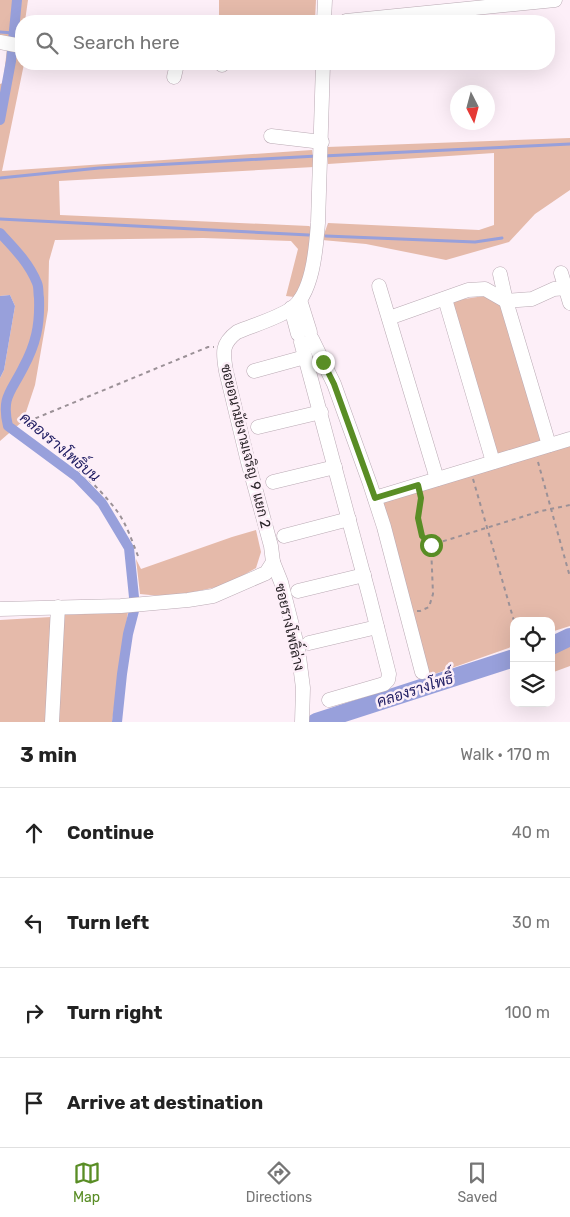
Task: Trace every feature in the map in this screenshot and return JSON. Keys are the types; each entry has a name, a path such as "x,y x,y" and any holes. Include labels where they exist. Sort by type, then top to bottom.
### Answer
{"street":[{"path":"324,15 325,0"},
{"path":"406,15 555,0"},
{"path":"0,42 15,45"},
{"path":"323,70 317,244 310,275 296,304 306,342 320,412 389,674 388,680 384,684 329,700"},
{"path":"271,136 321,153"},
{"path":"561,273 570,303"},
{"path":"500,274 506,301 550,446"},
{"path":"379,286 438,479"},
{"path":"389,318 468,290 485,289 506,301 532,299 554,289 566,288"},
{"path":"445,299 493,462"},
{"name":"ซอยอนามัยงามเจริญ 9 แยก 2","path":"273,562 271,546 250,470 223,356 224,347 237,332 296,304"},
{"path":"254,371 306,342"},
{"path":"306,342 334,384 375,498 422,672"},
{"path":"258,427 320,412"},
{"path":"375,498 570,439"},
{"path":"273,482 335,467"},
{"path":"284,536 349,519"},
{"path":"0,609 120,606 213,596 266,573 273,562"},
{"name":"ซอยรางโพธิ์ล่าง","path":"273,562 281,582 298,649 303,688 302,720"},
{"path":"298,592 364,575"},
{"path":"52,722 58,607"},
{"path":"309,643 377,627"}],"path":[{"path":"138,556 118,512 50,444 31,430 29,422 208,347 224,347"},
{"path":"534,450 570,577"},
{"path":"470,469 513,617"},
{"path":"406,610 420,611 429,607 433,594 431,545 422,536 418,518 421,498 418,485"},
{"path":"431,545 570,505"}],"shaded area":[{"path":"0,0 28,0 26,15 15,15 15,70 23,70 2,171 312,150 314,167 59,181 60,215 309,226 314,229 304,281 294,297 286,296 298,249 291,241 203,238 55,240 49,261 48,310 35,385 23,421 0,441 0,378 4,370 15,306 10,295 0,296 0,84 3,83 8,40 0,38"},
{"path":"219,0 316,0 315,15 219,15"},
{"path":"570,138 570,190 535,214 509,242 446,260 366,244 322,240 328,223 479,230 494,225 494,153 328,164 327,147"},
{"path":"484,296 498,303 505,311 544,442 496,456 451,301"},
{"path":"570,446 570,626 555,631 555,617 510,617 510,647 429,676 426,673 382,503"},
{"path":"256,530 261,552 256,568 226,585 170,597 140,594 136,559 141,569"},
{"path":"128,612 112,722 57,722 63,615"},
{"path":"51,617 45,722 0,722 0,620"},
{"path":"570,641 570,666 555,672 555,662 555,647"}],"water":[{"path":"10,295 15,306 4,370 0,378 0,296"}],"waterway":[{"name":"คลองรางโพธิ์บน","path":"16,15 17,0"},
{"name":"คลองรางโพธิ์บน","path":"0,120 11,61 15,20"},
{"path":"0,32 13,33"},
{"path":"323,156 570,144"},
{"path":"0,178 99,168 317,156"},
{"path":"0,219 309,235"},
{"name":"คลองรางโพธิ์บน","path":"0,233 30,269 38,285 39,298 38,326 34,342 8,395 6,408 8,426 77,477 102,503 129,548 135,607 128,634 117,722"},
{"path":"326,236 475,242 502,238"},
{"name":"คลองรางโพธิ์","path":"555,644 570,637"},
{"name":"คลองรางโพธิ์","path":"316,722 510,659"}],"route":[{"path":"323,362 334,384 375,498 418,485 421,498 418,518 422,536 431,545"}]}
